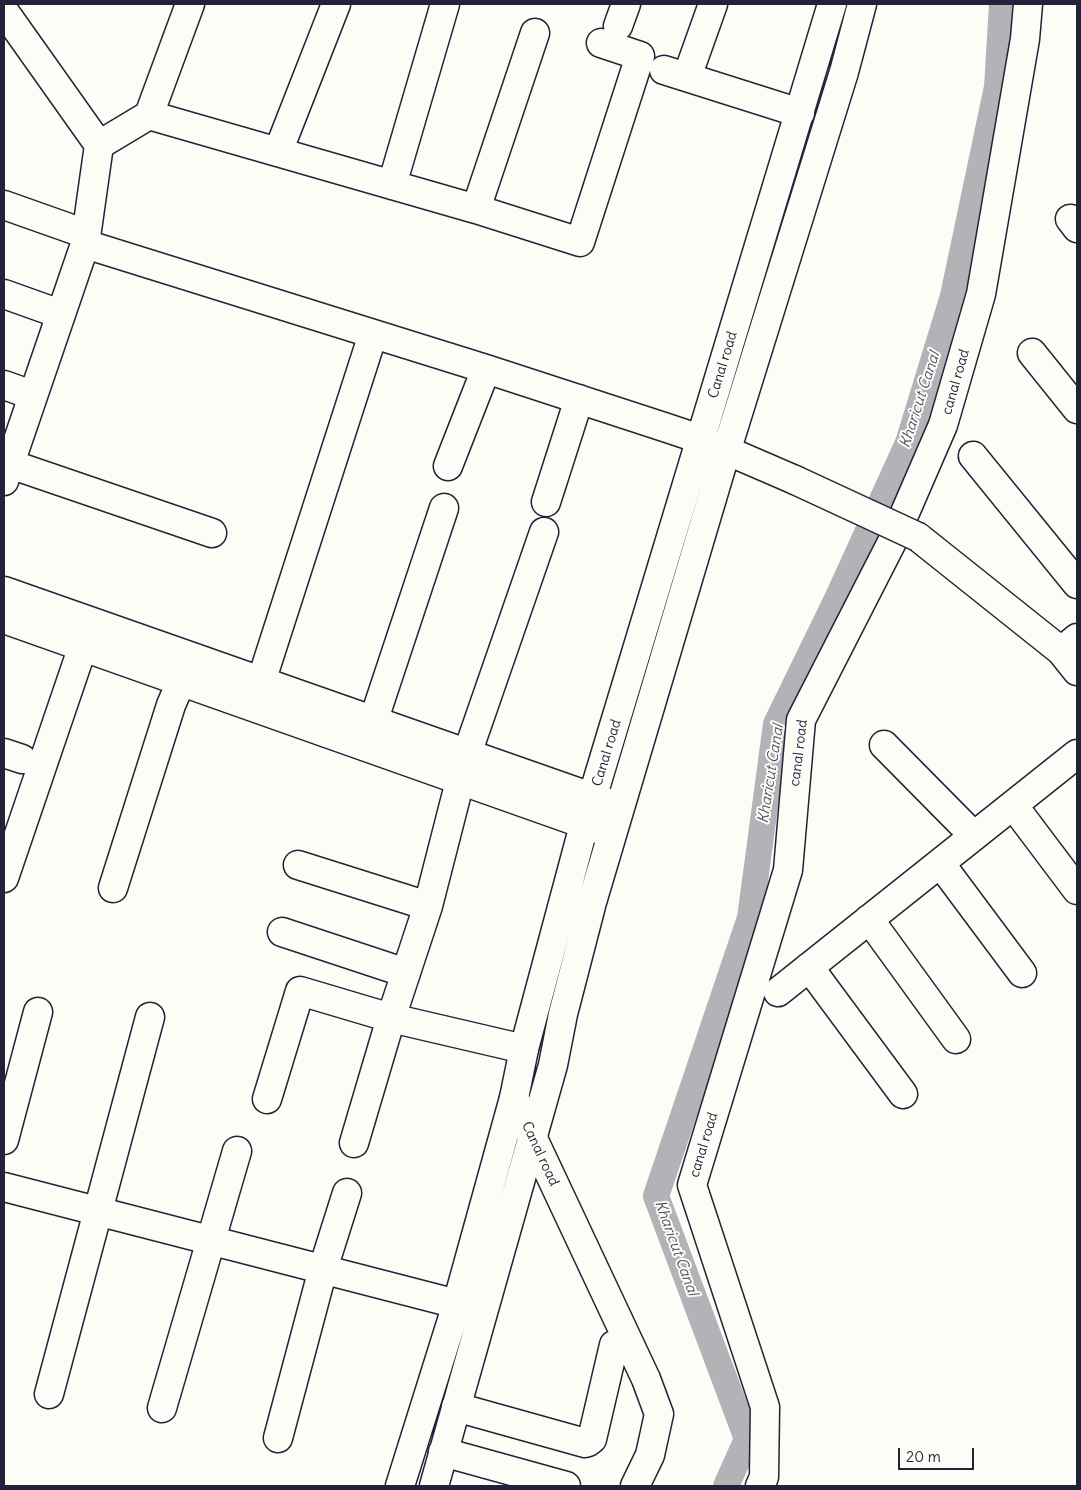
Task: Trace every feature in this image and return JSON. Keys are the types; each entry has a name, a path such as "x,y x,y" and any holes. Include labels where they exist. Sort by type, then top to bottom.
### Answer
{"street":[{"path":"99,145 149,115 190,4"},
{"path":"278,152 336,4"},
{"path":"392,185 445,4"},
{"path":"713,4 676,73 800,112"},
{"name":"Canal road","path":"635,1486 650,1455 659,1414 646,1379 514,1098 524,1049 584,825 832,4"},
{"path":"434,1486 553,1065 563,1014 592,902 726,450 844,72 862,4"},
{"name":"canal road","path":"760,1486 764,1476 765,1407 692,1185 788,870 801,720 894,538 943,425 982,294 1026,39 1028,4"},
{"path":"4,11 99,145 86,239 6,475 212,533"},
{"path":"149,115 476,209 580,242 640,56 615,24"},
{"path":"476,209 535,33"},
{"path":"4,205 86,239 700,439 795,480 918,537 1072,653"},
{"path":"4,294 60,314"},
{"path":"261,682 373,334"},
{"path":"1032,353 1077,409"},
{"path":"448,466 486,369"},
{"path":"4,385 32,395"},
{"path":"546,502 579,399"},
{"path":"973,456 1077,584"},
{"path":"373,722 444,508"},
{"path":"467,754 544,532"},
{"path":"4,591 373,722 620,807"},
{"path":"4,619 584,825 612,833"},
{"path":"4,878 83,646"},
{"path":"113,888 171,706 181,682"},
{"path":"884,745 974,836"},
{"path":"778,992 1077,754"},
{"path":"354,1143 391,1018 428,906 460,781"},
{"path":"1013,805 1077,890"},
{"path":"940,863 1022,972"},
{"path":"298,865 428,906"},
{"path":"869,919 956,1040"},
{"path":"282,932 406,973"},
{"path":"809,967 903,1094"},
{"path":"267,1099 300,991 391,1018 524,1049"},
{"path":"4,1140 38,1012"},
{"path":"49,1394 150,1017"},
{"path":"400,1486 457,1304 514,1098"},
{"path":"162,1408 209,1240 237,1151"},
{"path":"4,1188 457,1304"},
{"path":"278,1438 323,1269 347,1193"},
{"path":"456,1407 588,1442 592,1439 614,1345"},
{"path":"443,1452 566,1486"}],"waterway":[{"name":"Kharicut Canal","path":"726,1486 747,1439 656,1196 750,918 776,724 837,599 908,443 953,296 997,87 1002,4"}]}
